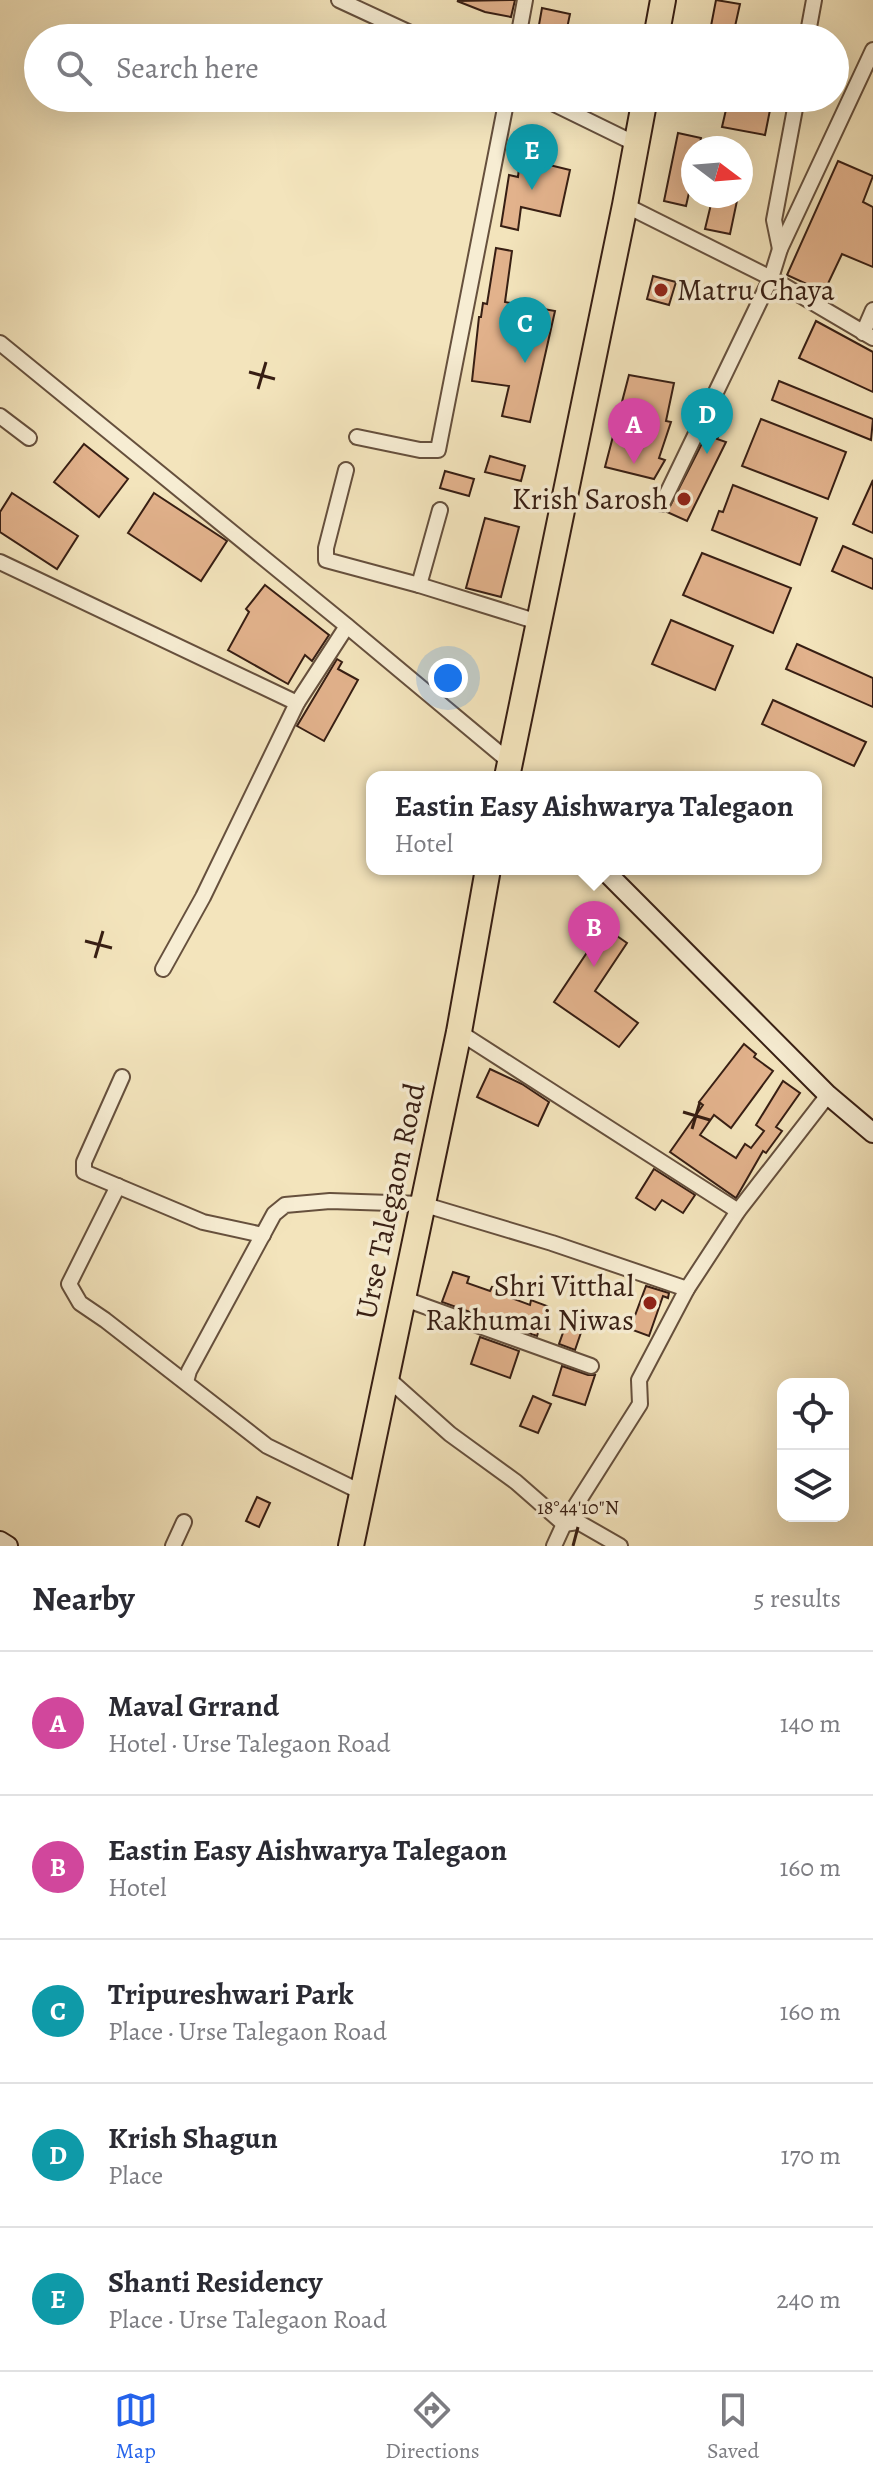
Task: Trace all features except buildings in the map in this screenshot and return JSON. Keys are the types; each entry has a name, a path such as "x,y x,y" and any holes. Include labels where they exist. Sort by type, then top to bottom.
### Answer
{"highway":[{"path":"659,24 663,0"},
{"path":"509,771 642,112"},
{"name":"Urse Talegaon Road","path":"351,1546 459,1032 487,875"}],"street":[{"path":"339,0 391,24"},
{"path":"521,24 525,0"},
{"path":"810,24 814,0"},
{"path":"849,101 873,50"},
{"path":"357,437 420,450 438,450 504,112"},
{"path":"571,112 636,144"},
{"path":"780,249 774,220 794,112"},
{"path":"662,504 771,278 780,249 844,112"},
{"path":"625,205 771,278 868,335 873,310"},
{"path":"0,343 347,626 508,771"},
{"path":"0,416 29,438"},
{"path":"346,470 326,548 326,560 538,622"},
{"path":"419,585 440,510"},
{"path":"0,562 297,703"},
{"path":"163,969 203,897 297,703 347,626"},
{"path":"609,875 828,1095 873,1133"},
{"path":"459,1032 738,1211"},
{"path":"122,1077 84,1162 84,1172 203,1222 263,1235"},
{"path":"554,1546 564,1524 640,1404 639,1380 687,1289 738,1211 828,1095"},
{"path":"118,1186 69,1284 80,1303 267,1446 361,1492"},
{"path":"186,1382 189,1371 274,1214 285,1205 330,1201 422,1204 552,1243 687,1289"},
{"path":"402,1298 591,1366"},
{"path":"385,1376 450,1434 516,1482 564,1524 578,1522 620,1546"},
{"path":"173,1546 184,1522"},
{"path":"0,1541 8,1546"}],"place":[{"name":"Shanti Residency","path":"532,190"},
{"name":"Matru Chaya","path":"661,290"},
{"name":"Tripureshwari Park","path":"525,363"},
{"name":"Krish Shagun","path":"707,454"},
{"name":"Maval Grrand","path":"634,464"},
{"name":"Krish Sarosh","path":"684,499"},
{"name":"Eastin Easy Aishwarya Talegaon","path":"594,967"},
{"name":"Shri Vitthal Rakhumai Niwas","path":"650,1303"}]}
